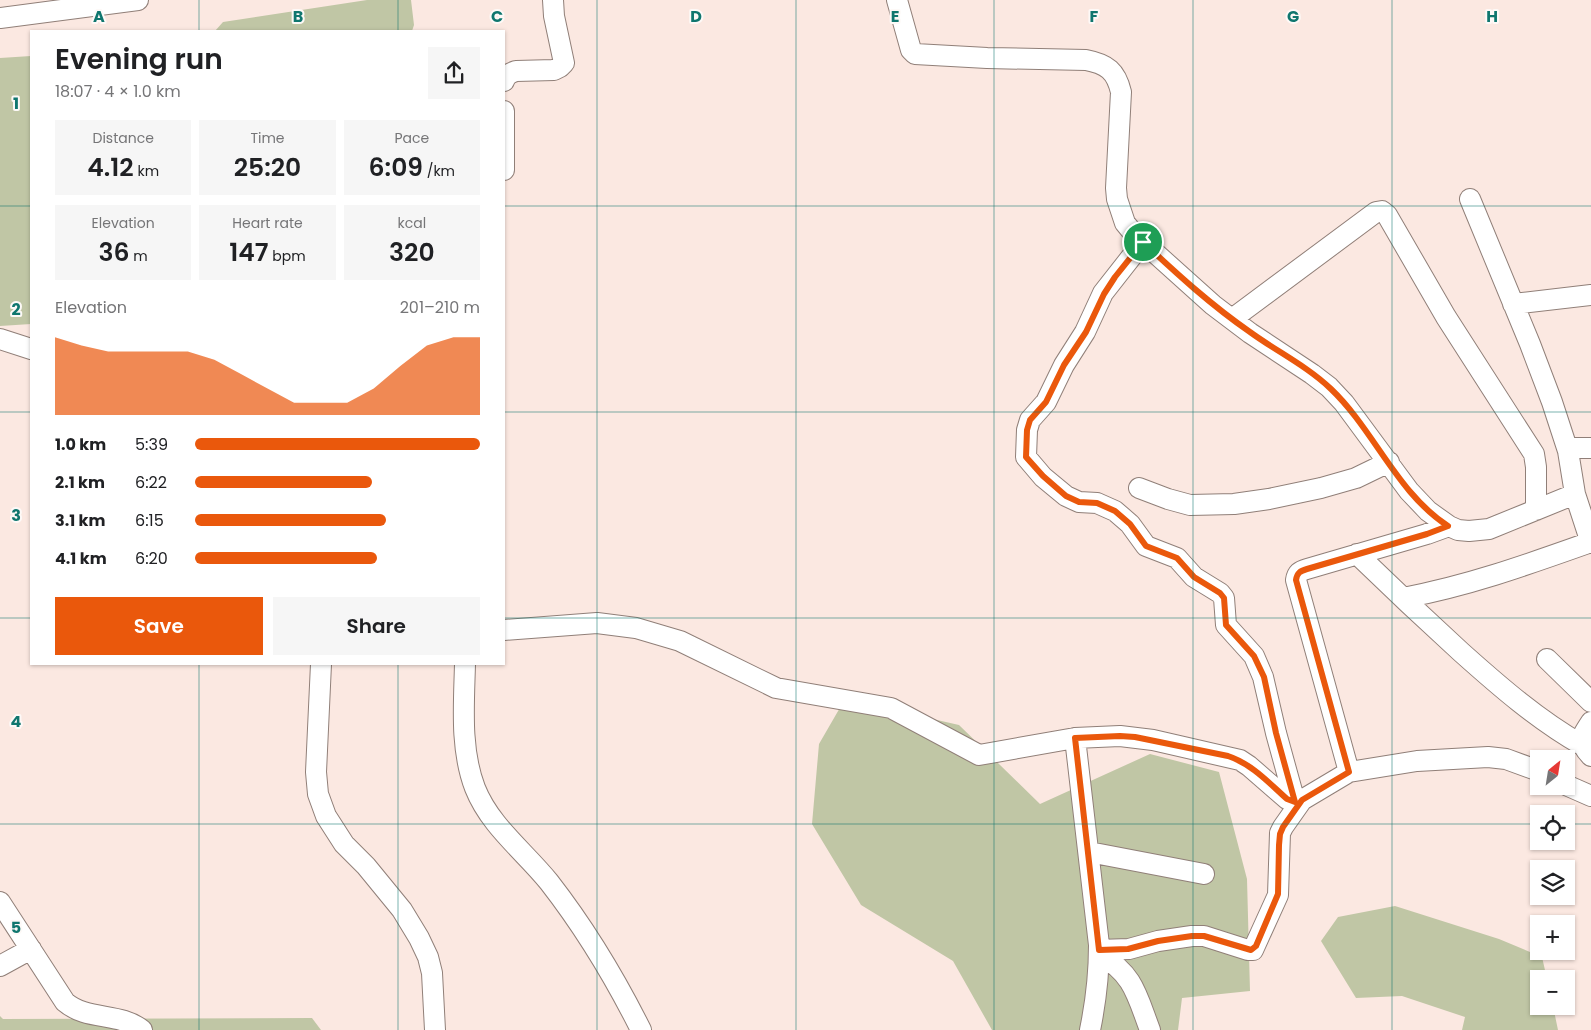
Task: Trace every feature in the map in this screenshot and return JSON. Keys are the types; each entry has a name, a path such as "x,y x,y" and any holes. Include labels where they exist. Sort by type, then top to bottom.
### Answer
{"street":[{"path":"0,18 138,0"},
{"path":"505,78 511,72 554,70 564,63 554,16 553,0"},
{"path":"897,0 911,50 915,54 1086,60 1102,63 1111,70 1118,81 1121,92 1117,199 1126,223 1134,234 1182,279 1232,319 1329,387 1344,402 1409,491 1428,511 1448,526 1458,530 1469,531 1488,529 1575,494"},
{"path":"1403,598 1485,579 1591,543 1575,494 1567,448 1552,402 1470,198"},
{"path":"1232,319 1376,212 1382,211 1534,454 1536,466 1536,510"},
{"path":"1143,242 1106,289 1086,332 1059,375 1046,402 1030,420 1027,430 1026,457 1043,476 1066,496 1079,502 1097,503 1115,511 1130,524 1146,546 1177,558 1194,577 1220,593 1224,598 1226,625 1254,656 1264,677 1276,733 1298,801"},
{"path":"1513,304 1591,295"},
{"path":"0,339 30,349"},
{"path":"1567,448 1591,448"},
{"path":"1139,488 1168,499 1190,504 1234,504 1321,488 1356,478 1389,462"},
{"path":"1349,772 1296,580 1297,575 1301,571 1427,534 1448,526"},
{"path":"1357,554 1497,684 1586,751"},
{"path":"505,630 597,623 636,628 680,641 776,688 891,708 979,755 1075,738 1135,737 1240,760 1287,799 1298,801"},
{"path":"1546,658 1591,702"},
{"path":"321,665 316,772 318,794 326,816 344,844 366,866 402,910 419,938 428,957 432,973 435,1030"},
{"path":"465,665 463,710 466,751 474,786 482,804 494,822 529,859 560,898 597,953 641,1030"},
{"path":"1586,751 1582,738 1591,722"},
{"path":"1075,738 1099,952 1097,999 1090,1030"},
{"path":"1099,952 1128,949 1158,941 1192,936 1204,936 1253,950 1278,894 1280,834 1283,827 1298,801 1349,772 1416,761 1488,757 1506,759 1530,768"},
{"path":"1575,788 1591,796"},
{"path":"1089,852 1204,874"},
{"path":"0,902 65,1002 77,1010 129,1022 142,1030"},
{"path":"0,966 31,950"},
{"path":"1099,952 1124,972 1134,986 1150,1030"}],"green space":[{"path":"367,0 411,0 414,25 412,30 216,30 223,22"},
{"path":"30,56 30,324 0,326 0,58"},
{"path":"845,699 959,725 1040,804 1150,754 1219,772 1247,879 1250,991 1182,998 1178,1030 992,1030 953,961 861,905 812,824 819,744"},
{"path":"1395,906 1499,939 1530,952 1530,960 1543,960 1545,970 1530,970 1530,1015 1555,1015 1558,1030 1462,1030 1465,1017 1402,996 1356,998 1321,941 1338,917"},
{"path":"0,1016 3,1019 312,1018 321,1030 0,1030"}],"route":[{"path":"1143,242 1213,305 1250,333 1329,387 1344,402 1409,491 1428,511 1448,526 1427,534 1307,569 1297,575 1296,580 1349,772 1302,800 1283,827 1279,845 1278,894 1253,950 1204,936 1192,936 1158,941 1128,949 1099,950 1100,945 1075,738 1135,737 1228,756 1240,760 1249,766 1287,799 1295,802 1276,733 1264,677 1254,656 1226,625 1224,598 1220,593 1194,577 1177,558 1146,546 1130,524 1115,511 1104,505 1079,502 1066,496 1043,476 1026,457 1027,430 1030,420 1039,412 1050,396 1064,365 1086,332 1104,294 1120,269 1143,242"}]}
